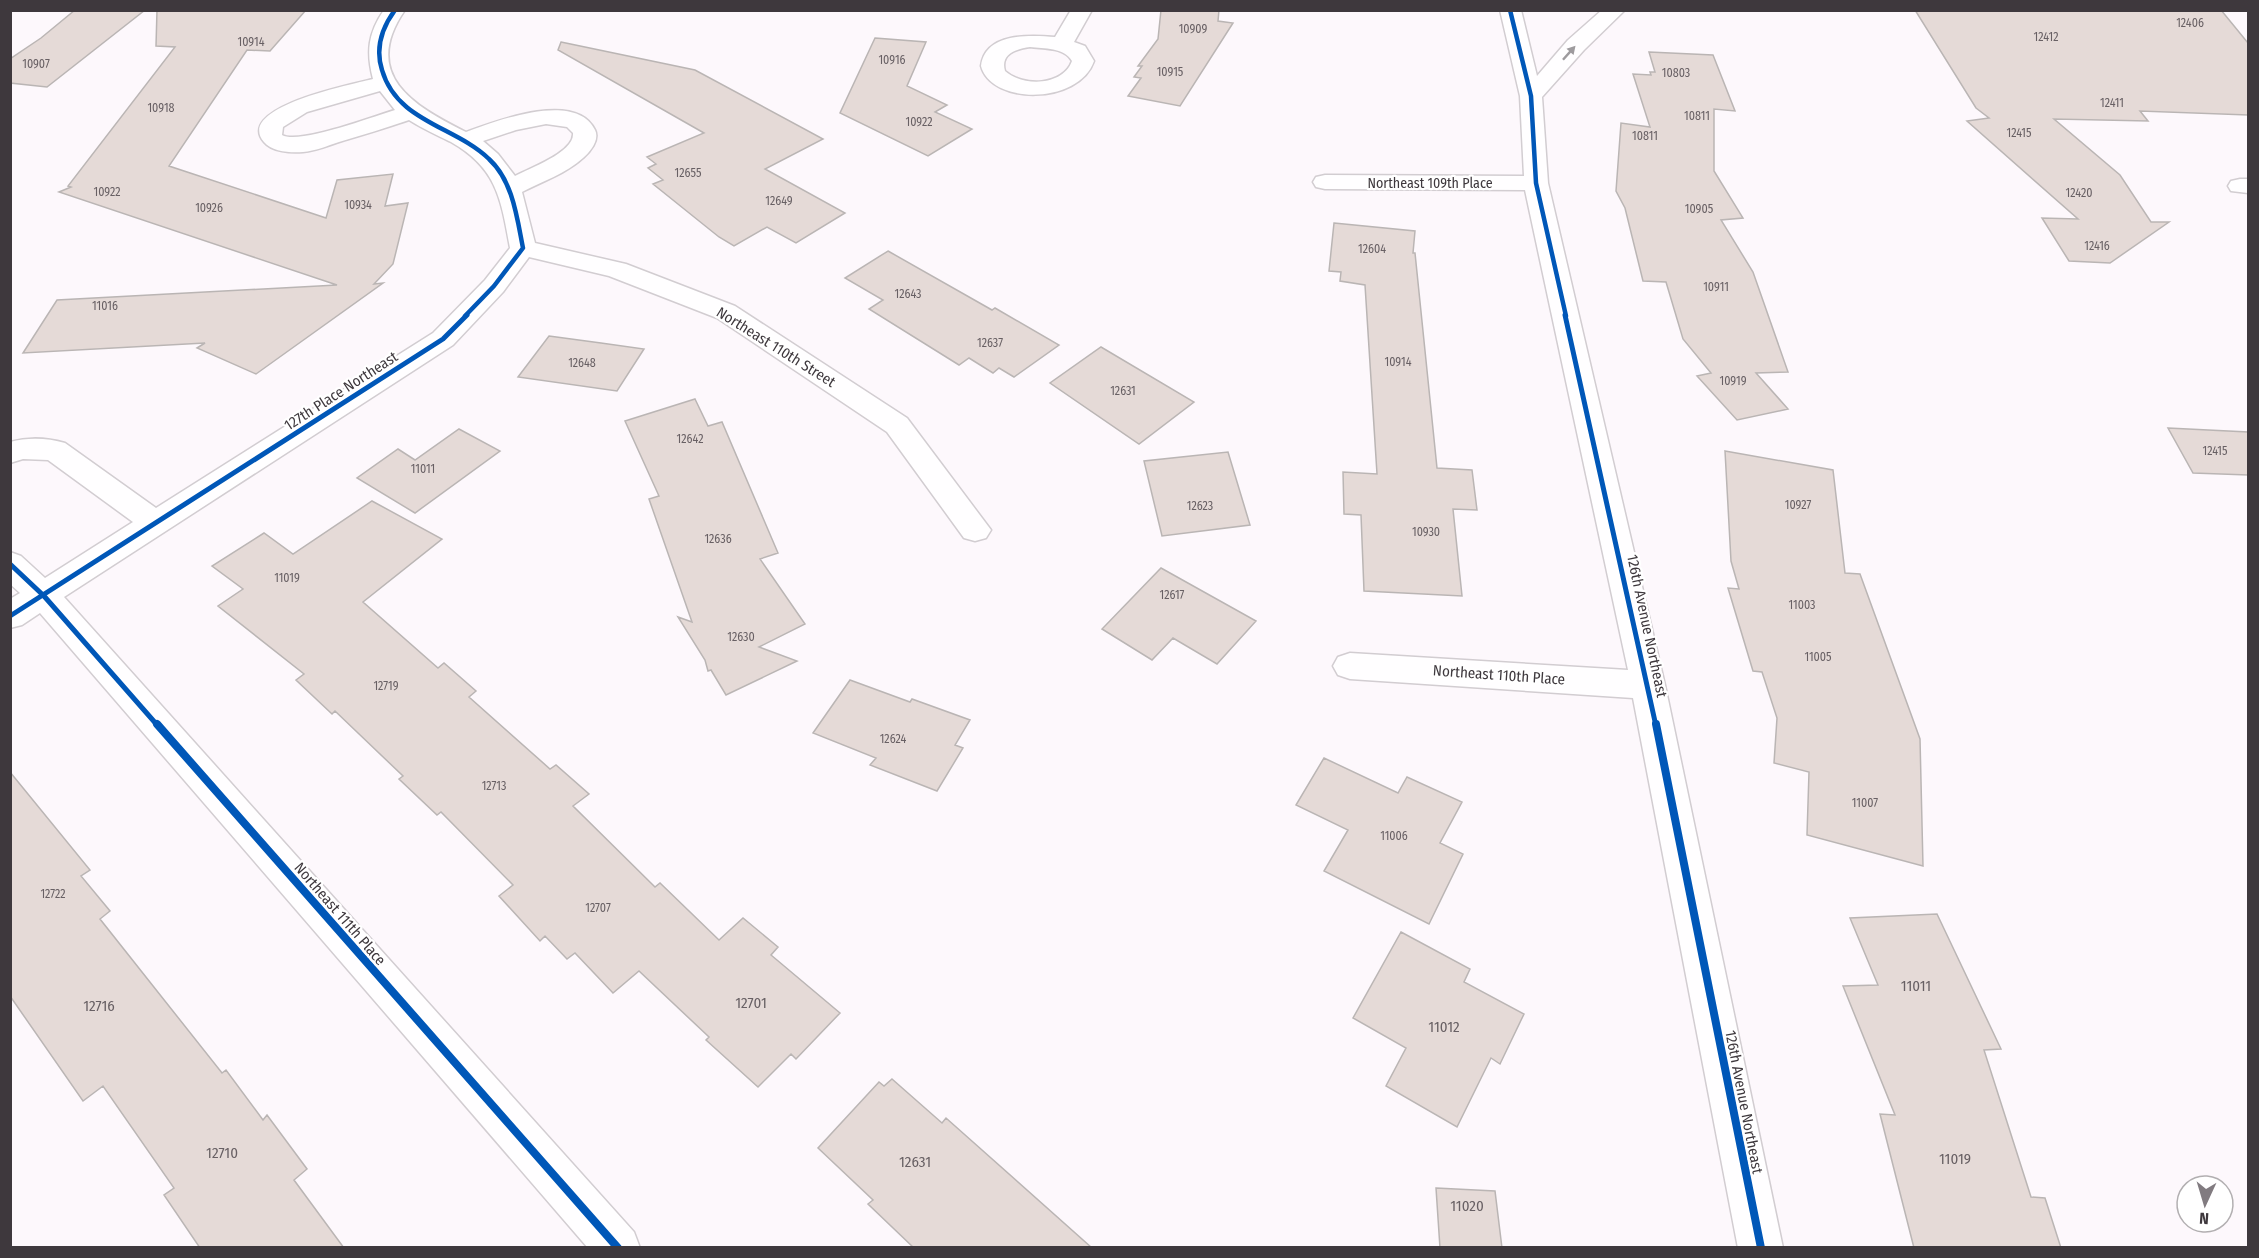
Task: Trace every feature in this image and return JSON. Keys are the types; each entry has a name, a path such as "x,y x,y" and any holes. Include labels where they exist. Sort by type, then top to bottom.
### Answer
{"street":[{"path":"395,10 389,18 377,48 381,75 397,101 427,123 464,140 491,160 509,189 523,248"},
{"path":"1061,43 1067,37 1082,10"},
{"name":"126th Avenue Northeast","path":"1510,10 1531,96 1536,183 1648,685 1761,1248"},
{"path":"1531,96 1576,45 1615,10"},
{"path":"386,82 289,112 272,125 270,132 272,138 279,143 291,146 305,145 412,112"},
{"path":"464,140 543,117 568,120 578,124 584,130 585,138 582,147 509,189"},
{"name":"Northeast 109th Place","path":"1324,182 1536,183"},
{"name":"127th Place Northeast","path":"10,616 443,339 494,286 523,248"},
{"name":"Northeast 110th Street","path":"523,248 617,270 726,312 897,425 975,530"},
{"path":"10,453 21,449 55,450 155,523"},
{"path":"10,564 44,596"},
{"name":"Northeast 111th Place","path":"44,596 618,1248"},
{"name":"Northeast 110th Place","path":"1350,666 1648,685"}],"building":[{"path":"75,10 145,10 47,87 10,83 10,59 41,38"},
{"path":"157,10 306,10 270,51 247,50 169,166 326,218 337,180 393,174 385,206 408,203 393,264 374,284 383,283 256,374 197,348 205,343 23,353 57,300 337,285 59,192 71,187 68,186 175,47 156,46"},
{"path":"1161,10 1219,10 1218,21 1233,23 1180,106 1128,96 1141,78 1134,77 1142,66 1138,66 1158,39"},
{"path":"1915,10 2221,10 2248,43 2248,115 2140,111 2148,121 2054,119 2120,175 2151,222 2169,222 2110,263 2069,261 2042,218 2078,219 1967,121 1989,118 1976,108"},
{"path":"875,38 926,42 907,86 947,105 935,112 972,129 928,156 840,113"},
{"path":"561,42 695,70 823,139 765,169 845,213 796,243 767,227 734,246 719,237 653,184 663,180 648,168 656,164 647,157 704,133 558,50"},
{"path":"1649,52 1713,55 1735,111 1714,109 1714,171 1743,218 1721,220 1753,272 1788,372 1756,373 1788,409 1737,420 1697,376 1711,373 1683,339 1666,282 1643,281 1625,208 1616,191 1621,123 1650,127 1633,74 1651,75 1650,72 1655,72"},
{"path":"1334,223 1415,231 1413,253 1415,253 1437,468 1472,470 1477,510 1453,509 1462,596 1364,591 1361,515 1344,514 1343,472 1377,474 1365,285 1340,281 1341,272 1329,271"},
{"path":"888,251 1059,345 1014,377 999,368 993,373 969,358 959,365 869,309 883,300 845,278"},
{"path":"549,336 644,349 617,391 518,377"},
{"path":"1101,347 1194,402 1139,444 1050,383"},
{"path":"695,399 708,426 722,422 778,553 760,559 805,624 759,647 797,661 726,695 711,670 708,671 705,660 678,617 692,622 649,499 659,496 625,421"},
{"path":"2168,428 2248,432 2248,475 2193,473"},
{"path":"459,429 500,451 415,513 357,478 398,449 415,460"},
{"path":"1725,451 1833,470 1845,573 1860,574 1920,739 1923,866 1807,835 1809,772 1774,763 1777,718 1762,672 1753,671 1728,588 1739,589 1731,561"},
{"path":"1228,452 1250,525 1162,536 1144,461"},
{"path":"372,501 442,539 363,602 438,668 444,663 476,691 469,697 550,769 556,765 589,794 573,806 655,887 660,883 719,940 743,918 778,947 771,955 840,1013 796,1059 791,1054 758,1087 706,1040 709,1037 639,971 613,993 575,953 567,959 545,936 540,941 499,896 513,885 441,812 437,815 399,779 403,776 335,711 332,714 296,680 304,674 218,606 243,589 212,566 264,533 293,554"},
{"path":"1161,568 1256,621 1217,664 1173,638 1152,660 1102,629"},
{"path":"850,680 910,702 912,699 970,720 955,745 963,748 937,791 870,765 876,758 813,733"},
{"path":"1324,758 1398,793 1407,777 1462,802 1440,843 1463,854 1429,924 1324,871 1348,830 1296,805"},
{"path":"10,772 90,870 81,876 110,911 100,919 222,1073 226,1070 263,1120 267,1115 307,1169 294,1180 344,1248 200,1248 164,1195 174,1188 103,1086 83,1101 10,996"},
{"path":"1937,914 2001,1049 1984,1050 2031,1197 2045,1198 2061,1248 1914,1248 1880,1114 1895,1115 1843,986 1878,985 1850,918"},
{"path":"1401,932 1470,969 1464,982 1524,1014 1500,1064 1491,1058 1457,1127 1386,1086 1406,1048 1353,1018"},
{"path":"892,1079 942,1123 946,1118 1092,1248 914,1248 868,1204 873,1200 818,1148 879,1082 884,1086"},
{"path":"1436,1188 1495,1191 1502,1248 1440,1248"}],"cycle path":[{"path":"10,616 443,339 494,286 523,248 513,201 498,168 475,147 409,110 395,98 385,82 378,54 384,28 395,10"},
{"path":"1510,10 1531,96 1536,183 1648,685 1761,1248"},
{"path":"10,564 44,596 618,1248"}]}
